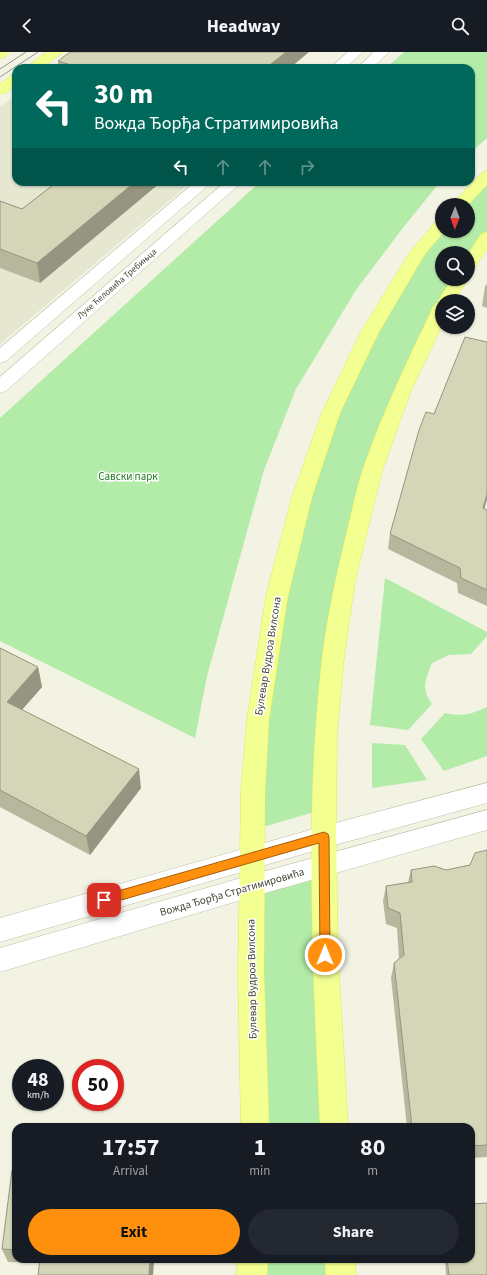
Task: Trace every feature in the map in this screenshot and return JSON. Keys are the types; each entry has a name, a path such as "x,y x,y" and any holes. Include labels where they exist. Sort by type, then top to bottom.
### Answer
{"main road":[{"path":"39,64 56,52"},
{"path":"0,90 12,82"},
{"path":"466,198 487,176"},
{"name":"Булевар Вудроа Вилсона","path":"255,1123 251,858 256,748 265,665 276,596 302,497 331,413 370,332 418,252 435,233"},
{"path":"475,255 487,236"},
{"path":"334,1123 325,955 324,837 328,692 345,581 372,471 401,393 435,322"},
{"path":"252,1275 253,1263"},
{"path":"340,1263 341,1275"}],"street":[{"path":"342,64 356,52"},
{"path":"368,64 382,52"},
{"name":"Луке Ћеловића Требињца","path":"0,357 199,186"},
{"name":"Луке Ћеловића Требињца","path":"0,387 229,186"},
{"path":"0,930 324,837 487,793"},
{"name":"Вожда Ђорђа Стратимировића","path":"0,960 324,865 487,820"}],"shaded area":[{"path":"12,99 12,186 186,186 0,344 0,107"}],"green space":[{"path":"404,52 487,52 487,138 475,148 475,64 390,64"},
{"path":"487,176 487,237 475,255 475,246 435,246 435,286 454,286 448,294 435,294 435,317 401,393 345,581 325,809 252,830 258,719 331,413 418,252 435,237 475,238 475,198 473,198"},
{"name":"Савски парк","path":"256,186 437,186 356,290 296,389 264,470 207,676 195,738 0,641 0,418"},
{"path":"385,578 487,632 487,636 471,654 449,655 432,663 426,679 425,689 426,694 432,704 408,730 370,725"},
{"path":"487,707 487,756 444,771 421,739 445,713 457,715 467,714"},
{"path":"372,743 405,745 427,780 372,788"},
{"path":"324,865 334,1123 255,1123 251,886"},
{"path":"253,1263 340,1263 341,1275 252,1275"}],"building":[{"path":"70,52 286,52 271,64 68,64 58,61"},
{"path":"52,186 130,186 37,263 0,249 0,201 22,209"},
{"path":"465,337 487,342 487,494 483,508 487,510 487,590 461,578 460,568 390,534 419,430 426,412 434,414"},
{"path":"0,648 38,667 7,702 139,769 86,836 0,790"},
{"path":"487,850 487,1145 475,1146 475,1123 412,1123 394,963 404,955 400,913 388,908 386,886 412,882 411,870 434,866 446,870 470,865 475,853"},
{"path":"12,1170 12,1250 2,1249"},
{"path":"487,1203 487,1275 449,1275 448,1263 475,1263 475,1204"},
{"path":"40,1263 150,1263 149,1275 38,1275"}],"tram line":[{"path":"0,69 26,52"},
{"path":"20,64 38,52"},
{"path":"0,77 12,69"}],"route":[{"path":"104,900 324,837 325,955"}]}
